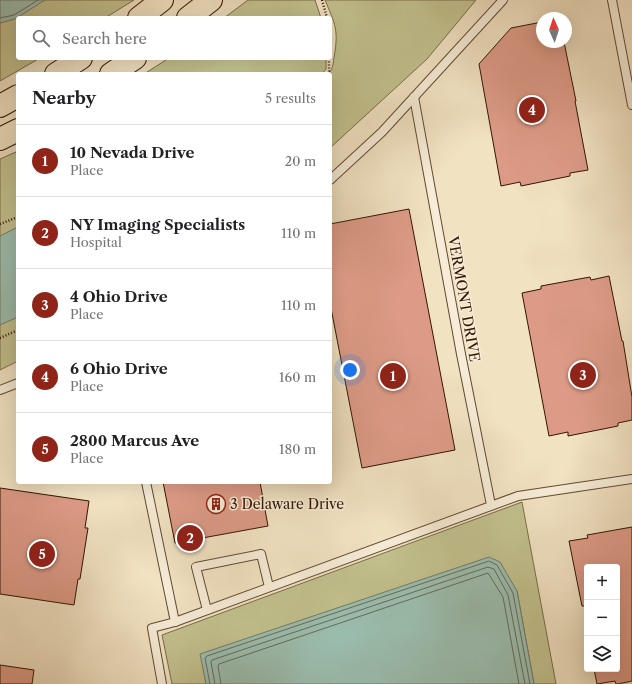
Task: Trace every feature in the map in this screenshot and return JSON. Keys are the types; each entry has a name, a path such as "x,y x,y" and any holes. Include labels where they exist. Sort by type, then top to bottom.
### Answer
{"highway":[{"path":"142,16 162,0"},
{"path":"191,16 211,0"},
{"path":"59,72 78,60"},
{"path":"114,72 132,60"},
{"path":"0,106 16,97"},
{"path":"0,139 16,131"}],"lane":[{"path":"332,178 382,132 503,0"},
{"path":"612,0 632,105"},
{"name":"VERMONT DRIVE","path":"414,97 460,354 491,505"},
{"path":"0,390 16,383"},
{"path":"162,684 152,628 175,622 518,496 632,479"},
{"path":"146,484 175,622"},
{"path":"207,610 196,567 261,554 269,587"}],"path":[{"path":"322,0 326,16"},
{"path":"328,72 329,60"},
{"path":"0,224 16,218"},
{"path":"0,338 16,331"}],"shaded area":[{"path":"0,0 134,0 108,16 16,16 16,60 37,60 0,81"},
{"path":"248,0 315,0 320,16 227,16"},
{"path":"325,0 476,0 427,59 332,146 332,72 330,72 333,64 336,33 332,16"},
{"path":"166,60 326,60 326,69 324,72 147,72"},
{"path":"16,152 16,362 0,370 0,159"},
{"path":"522,502 556,684 534,684 517,591 201,654 206,684 172,684 162,635"}],"water":[{"path":"0,0 45,0 20,16 16,16 15,19 0,23"},
{"path":"16,228 16,318 0,325 0,236"},
{"path":"489,557 500,562 517,591 534,684 206,684 200,654"}],"building":[{"path":"536,23 536,48 565,48 588,170 570,173 570,176 521,186 520,182 501,186 479,64 511,28"},
{"path":"409,209 455,450 362,468 332,313 332,224"},
{"path":"609,276 623,341 632,397 632,420 618,423 618,426 568,436 568,432 549,436 522,293 541,289 541,286 590,277 591,280"},
{"name":"3 Delaware Drive","path":"163,484 260,484 268,526 175,543"},
{"path":"0,488 89,501 85,528 88,528 80,579 78,579 74,605 0,594"},
{"path":"632,527 632,681 618,684 616,684 615,681 597,684 595,672 620,672 620,564 584,564 584,606 582,606 569,541 588,538 587,535"},
{"path":"0,665 34,670 32,684 0,684"}],"place":[{"name":"6 Ohio Drive","path":"532,110"},
{"name":"4 Ohio Drive","path":"583,375"},
{"name":"10 Nevada Drive","path":"393,376"},
{"name":"3 Delaware Drive","path":"216,504"},
{"name":"NY Imaging Specialists","path":"190,538"},
{"name":"2800 Marcus Ave","path":"42,554"}]}
